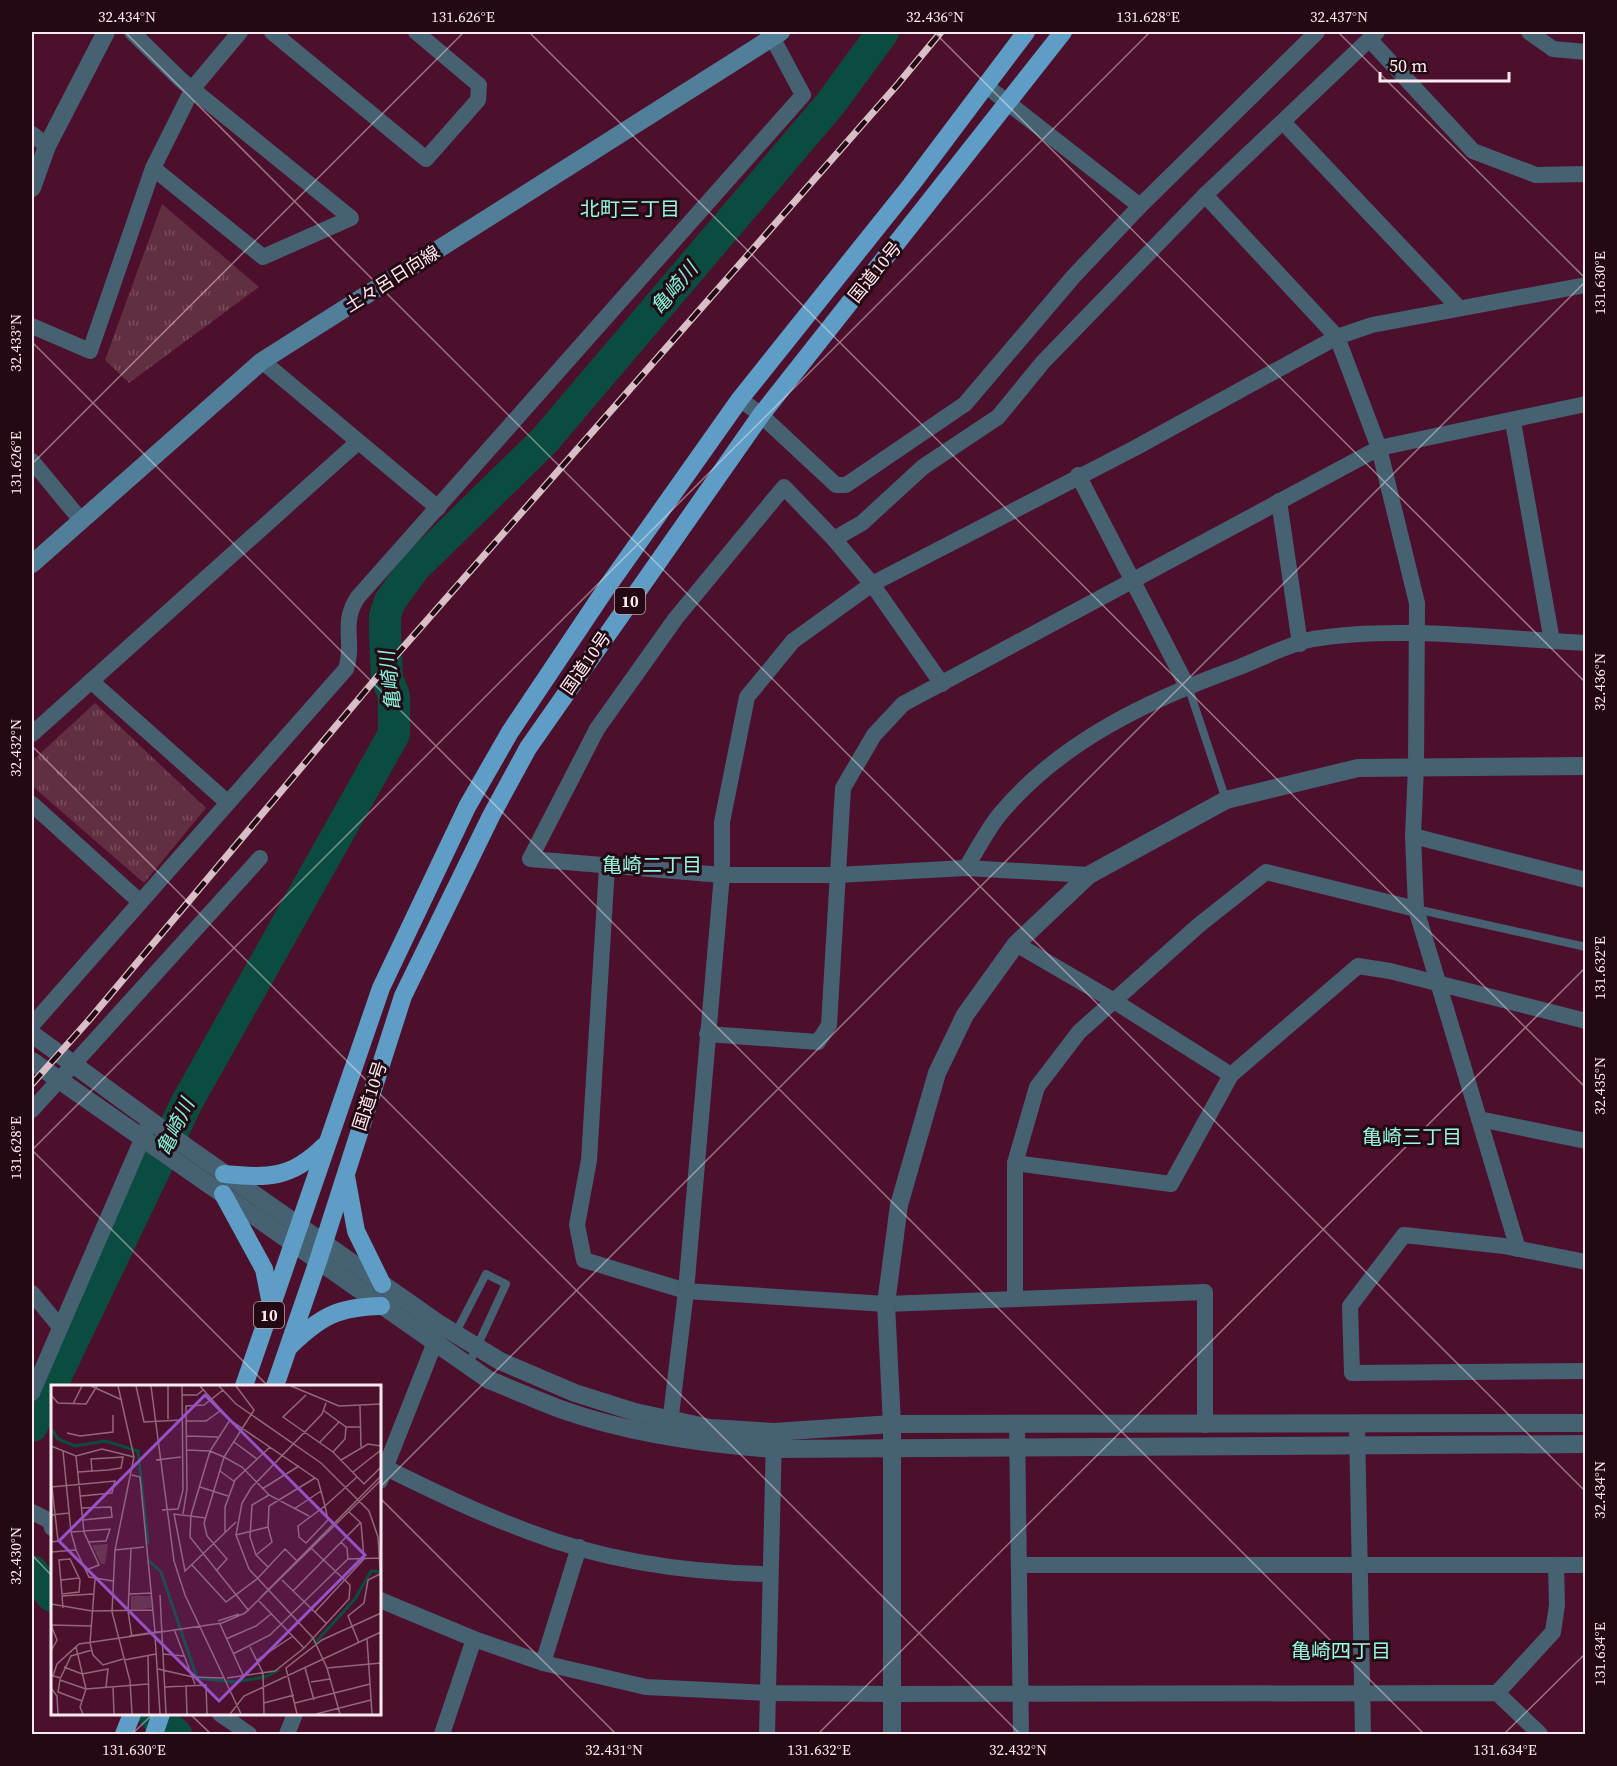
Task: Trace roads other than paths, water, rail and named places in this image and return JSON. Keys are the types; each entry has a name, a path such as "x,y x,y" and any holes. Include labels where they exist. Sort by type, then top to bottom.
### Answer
{"highway":[{"name":"国道10号","path":"244,1385 381,988 467,807 510,732 550,670 740,399 910,185 1026,32"},
{"name":"国道10号","path":"275,1385 403,996 491,816 528,748 761,414 1063,32"},
{"path":"224,1174 263,1177 286,1173 308,1163 327,1143"},
{"path":"345,1171 356,1231 382,1284"},
{"path":"223,1194 264,1269 272,1305"},
{"path":"288,1348 309,1328 334,1311 354,1306 381,1306"},
{"path":"154,1734 160,1715"}],"main road":[{"name":"土々呂日向線","path":"32,564 80,519 262,361 776,34"}],"street":[{"path":"32,188 47,146 106,32"},
{"path":"132,32 193,88 351,218 263,257 153,168"},
{"path":"32,326 90,351 153,168 193,88 240,32"},
{"path":"273,32 426,159 478,100 479,85 416,32"},
{"path":"740,399 761,414 836,485 846,485 965,404 1073,277 1140,206 1317,32"},
{"path":"1529,32 1553,50 1586,52"},
{"path":"32,1025 226,802 346,669 350,657 347,618 350,608 803,95 776,34"},
{"path":"834,539 862,523 923,467 998,417 1044,362 1205,195 1373,35 1473,151 1536,175 1586,174"},
{"path":"985,85 1140,206"},
{"path":"1283,122 1459,308"},
{"path":"32,134 47,146"},
{"path":"1205,195 1336,337 1379,448 1409,562 1417,603 1416,767 1413,836 1416,909 1518,1249"},
{"path":"670,1427 686,1291 722,875 722,822 747,697 793,641 872,584 1135,448 1336,337 1372,325 1586,285"},
{"path":"262,361 438,508"},
{"path":"707,1034 818,1042 829,1025 843,788 873,735 903,704 1379,448 1513,422 1586,404"},
{"path":"1513,422 1552,641"},
{"path":"32,734 358,442"},
{"path":"32,461 80,519"},
{"path":"1078,476 1188,686"},
{"path":"942,684 872,584 834,539 784,487 676,618 597,729 530,859 722,875 837,875 966,868 1089,875"},
{"path":"1279,501 1300,644"},
{"path":"966,868 999,816 1046,768 1103,727 1188,686 1311,639 1400,632 1416,635 1586,643"},
{"path":"91,681 226,802"},
{"path":"892,1734 893,1447 886,1304 899,1205 937,1073 965,1015 1016,944 1089,875 1226,800 1358,768 1586,766"},
{"path":"32,804 139,901"},
{"path":"1413,836 1586,880"},
{"path":"32,1110 260,858"},
{"path":"607,867 589,1160 578,1225 584,1260 686,1291 886,1304 1205,1292 1205,1425"},
{"path":"1015,1298 1015,1163 1037,1087 1079,1032 1199,925 1266,872 1416,909"},
{"path":"1016,944 1114,1001 1231,1075"},
{"path":"1015,1163 1171,1184 1231,1075 1358,966 1390,971 1586,1021"},
{"path":"32,1034 150,1121 223,1194 320,1252 382,1284 500,1361 575,1393 670,1427"},
{"path":"32,1061 141,1140 183,1155 224,1174 295,1235"},
{"path":"1479,1119 1586,1142"},
{"path":"32,1393 150,1121"},
{"path":"1586,1262 1518,1249 1404,1235 1350,1306 1352,1373 1586,1371"},
{"path":"320,1252 381,1306 489,1380 568,1412 670,1427 710,1428 774,1440 893,1447 1586,1444"},
{"path":"32,1293 60,1327"},
{"path":"448,1329 382,1474 529,1532 615,1557 716,1573 770,1574"},
{"path":"1017,1423 1021,1734"},
{"path":"774,1440 892,1424 1586,1423"},
{"path":"1357,1425 1363,1734"},
{"path":"767,1734 774,1440"},
{"path":"32,1512 51,1524"},
{"path":"543,1663 579,1547"},
{"path":"1018,1565 1586,1565"},
{"path":"1497,1693 1553,1632 1557,1605 1556,1565"},
{"path":"381,1600 474,1639 543,1663 646,1687 767,1693 893,1695 1497,1693 1540,1734"},
{"path":"442,1734 474,1639"},
{"path":"223,1715 249,1734"},
{"path":"287,1734 294,1715"}],"lane":[{"path":"1188,686 1226,800"},
{"path":"1416,909 1586,946"},
{"path":"448,1329 486,1274 506,1284 475,1346 468,1366"}],"waterway":[{"name":"亀崎川","path":"52,1385 187,1102 394,734 394,696 387,678 385,634 385,616 390,601 414,568 544,441 831,103 883,32"},
{"name":"亀崎川","path":"32,1426 51,1386"},
{"name":"亀崎川","path":"32,1571 51,1595"},
{"name":"亀崎川","path":"154,1715 176,1734"}],"railway":[{"path":"32,1084 89,1020 378,676 898,84 941,32"}],"district":[{"name":"北町三丁目","path":"630,209"},
{"name":"亀崎二丁目","path":"652,865"},
{"name":"亀崎三丁目","path":"1412,1137"},
{"name":"亀崎四丁目","path":"1341,1651"}]}
